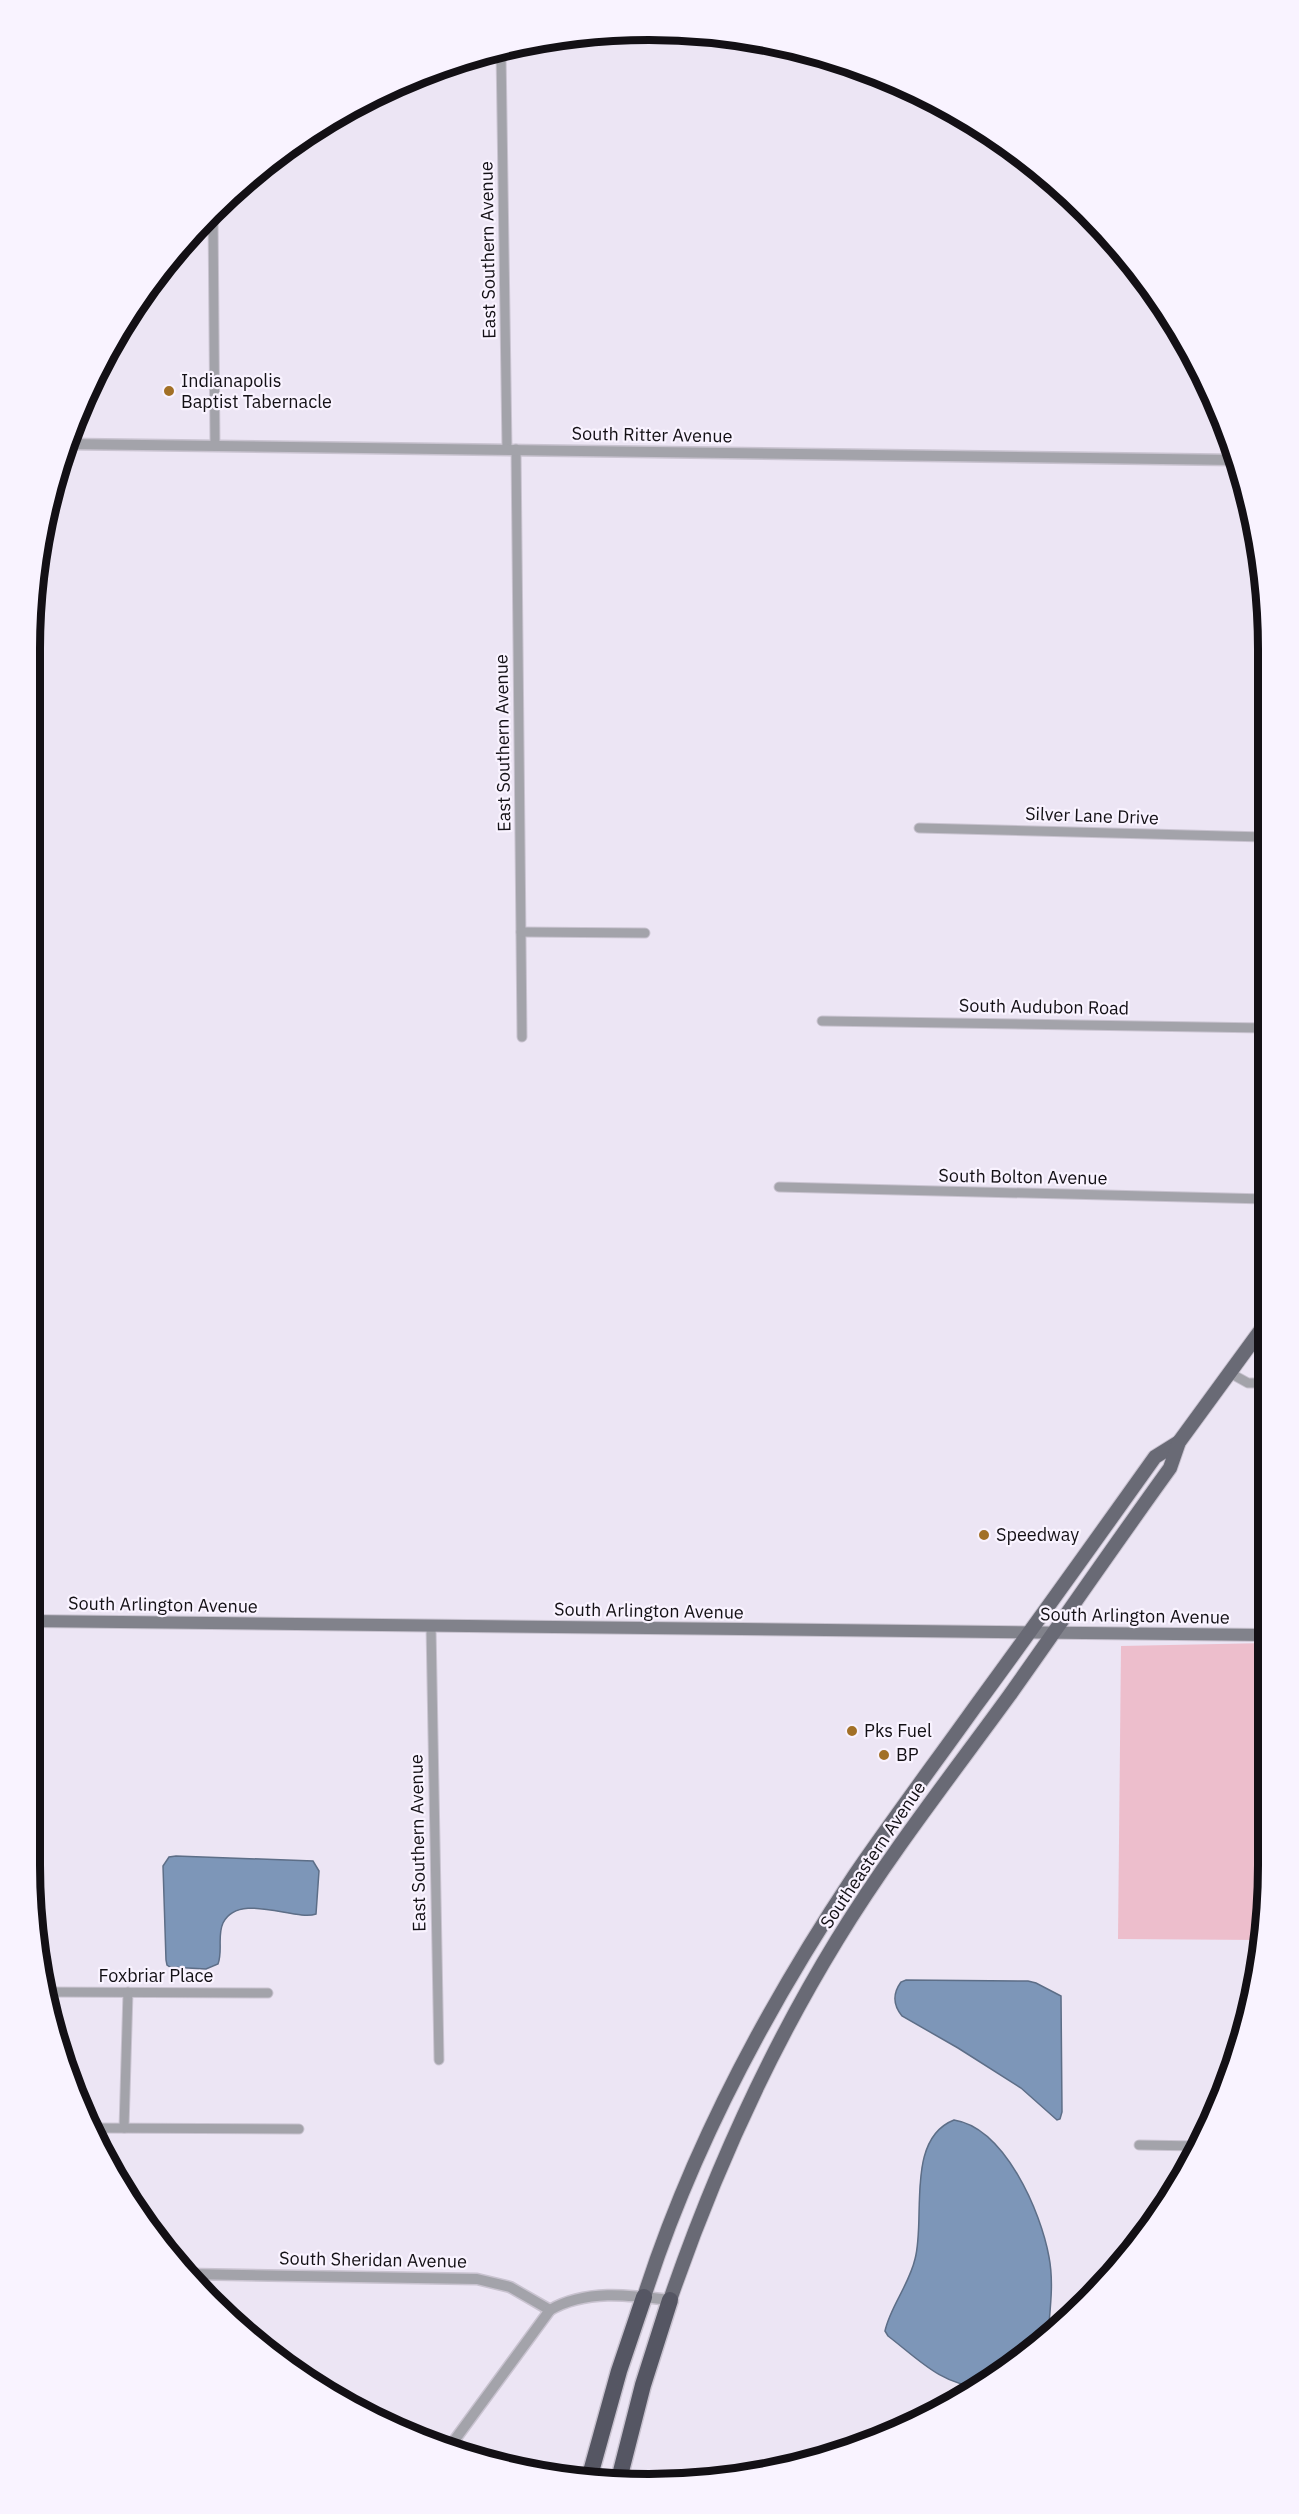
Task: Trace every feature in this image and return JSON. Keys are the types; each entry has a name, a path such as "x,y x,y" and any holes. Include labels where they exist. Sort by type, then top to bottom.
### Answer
{"highway":[{"path":"592,2470 619,2372 644,2297"},
{"path":"621,2473 643,2385 670,2300"}],"main road":[{"name":"Southeastern Avenue","path":"670,2300 700,2215 735,2135 780,2042 836,1942 877,1875 1170,1468 1179,1442 1258,1334"},
{"name":"Southeastern Avenue","path":"644,2297 673,2220 713,2126 750,2053 809,1948 878,1843 1155,1457 1179,1442"},
{"name":"South Arlington Avenue","path":"40,1621 1258,1635"}],"street":[{"name":"East Southern Avenue","path":"501,59 522,1037"},
{"path":"213,225 214,446"},
{"name":"South Ritter Avenue","path":"77,444 1228,460"},
{"name":"Silver Lane Drive","path":"919,828 1258,837"},
{"path":"521,932 645,933"},
{"name":"South Audubon Road","path":"822,1021 1258,1028"},
{"name":"South Bolton Avenue","path":"779,1187 1258,1199"},
{"path":"1230,1373 1248,1383 1258,1383"},
{"name":"East Southern Avenue","path":"431,1626 439,2060"},
{"name":"Foxbriar Place","path":"54,1992 268,1993"},
{"path":"124,2128 128,1992"},
{"path":"100,2128 299,2129"},
{"path":"1139,2145 1190,2146"},
{"name":"South Sheridan Avenue","path":"200,2274 477,2279 510,2287 550,2310"},
{"path":"454,2441 550,2310 563,2302 585,2297 644,2297 670,2300"}],"shaded area":[{"path":"1258,1643 1258,1864 1253,1940 1118,1939 1121,1646"}],"water":[{"path":"169,1857 313,1861 319,1871 316,1914 295,1914 254,1908 241,1909 231,1914 223,1923 218,1964 206,1969 170,1967 166,1960 163,1866"},
{"path":"906,1980 1028,1981 1061,1996 1062,2112 1060,2119 1057,2120 1021,2088 902,2016 897,2008 895,1995 901,1982"},
{"path":"954,2120 972,2126 989,2138 1004,2155 1018,2175 1038,2218 1045,2239 1051,2276 1049,2324 1020,2348 966,2385 941,2376 930,2369 888,2336 885,2331 915,2259 923,2162 929,2144 939,2130"}],"place":[{"name":"Indianapolis Baptist Tabernacle","path":"169,391"},
{"name":"Speedway","path":"984,1535"},
{"name":"Pks Fuel","path":"852,1731"},
{"name":"BP","path":"884,1755"}]}
